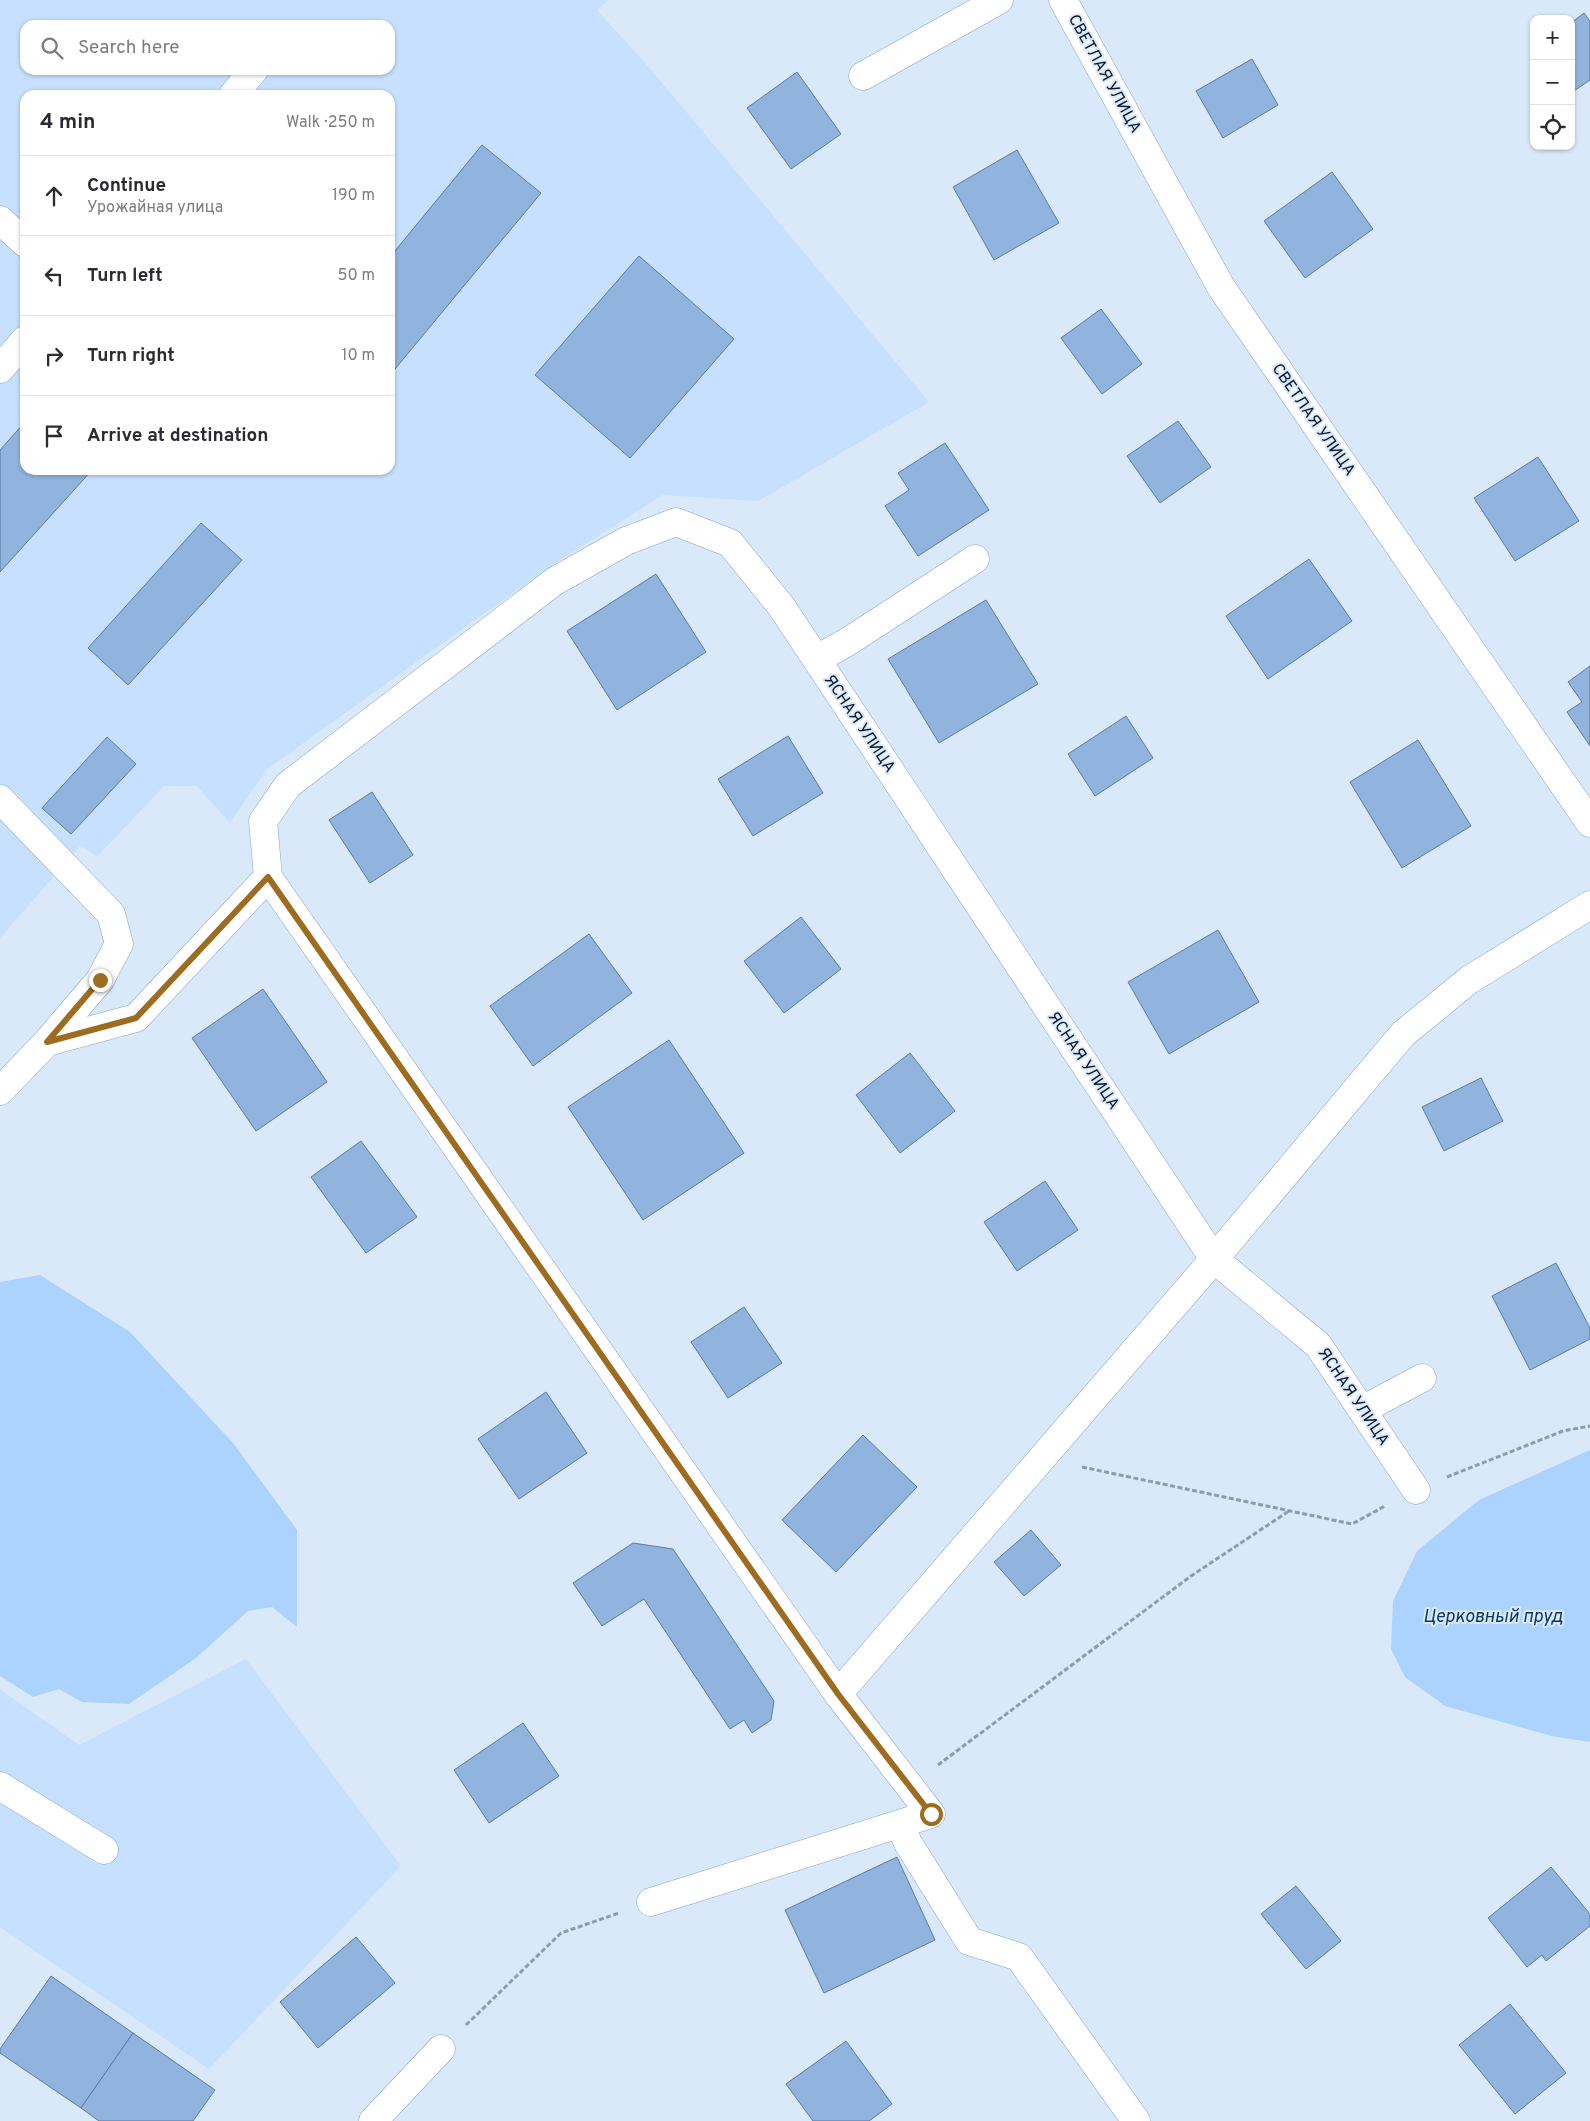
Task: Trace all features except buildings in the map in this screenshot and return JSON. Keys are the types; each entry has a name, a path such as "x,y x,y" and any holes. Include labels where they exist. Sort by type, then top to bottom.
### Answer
{"street":[{"path":"863,76 1000,0"},
{"name":"СВЕТЛАЯ УЛИЦА","path":"1063,0 1221,286 1590,823"},
{"path":"237,90 250,75"},
{"path":"0,220 20,238"},
{"path":"0,369 20,346"},
{"name":"ЯСНАЯ УЛИЦА","path":"268,877 263,821 288,785 555,581 626,541 676,522 730,542 781,606 1214,1259 1318,1345 1416,1490"},
{"path":"816,659 849,641 975,559"},
{"path":"0,800 112,914 119,944 100,980 47,1042 0,1090"},
{"path":"47,1042 136,1018 268,877 838,1694 931,1814 650,1902"},
{"path":"838,1694 1214,1259 1403,1034 1470,980 1590,905"},
{"path":"1362,1410 1422,1378"},
{"path":"0,1786 104,1850"},
{"path":"900,1824 908,1842 968,1941 1019,1957 1136,2121"},
{"path":"373,2121 441,2049"}],"path":[{"path":"1040,1459 1352,1524 1416,1490 1563,1431 1590,1426"},
{"path":"909,1787 1191,1576 1290,1511"},
{"path":"441,2049 561,1933 650,1902"}],"shaded area":[{"path":"0,0 609,0 597,10 653,72 929,402 758,501 663,495 552,565 267,769 230,823 197,786 164,786 97,857 81,845 0,938"},
{"path":"246,1659 401,1866 209,2069 0,1927 0,1689 79,1745"}],"water":[{"path":"40,1275 130,1332 233,1443 297,1530 297,1627 272,1607 248,1611 196,1658 129,1704 82,1702 59,1689 33,1697 0,1676 0,1282"},
{"name":"Церковный пруд","path":"1590,1450 1590,1742 1552,1736 1445,1706 1405,1677 1391,1649 1393,1601 1417,1551 1479,1500"}],"route":[{"path":"100,980 47,1042 136,1018 268,877 838,1694 931,1814"}]}
